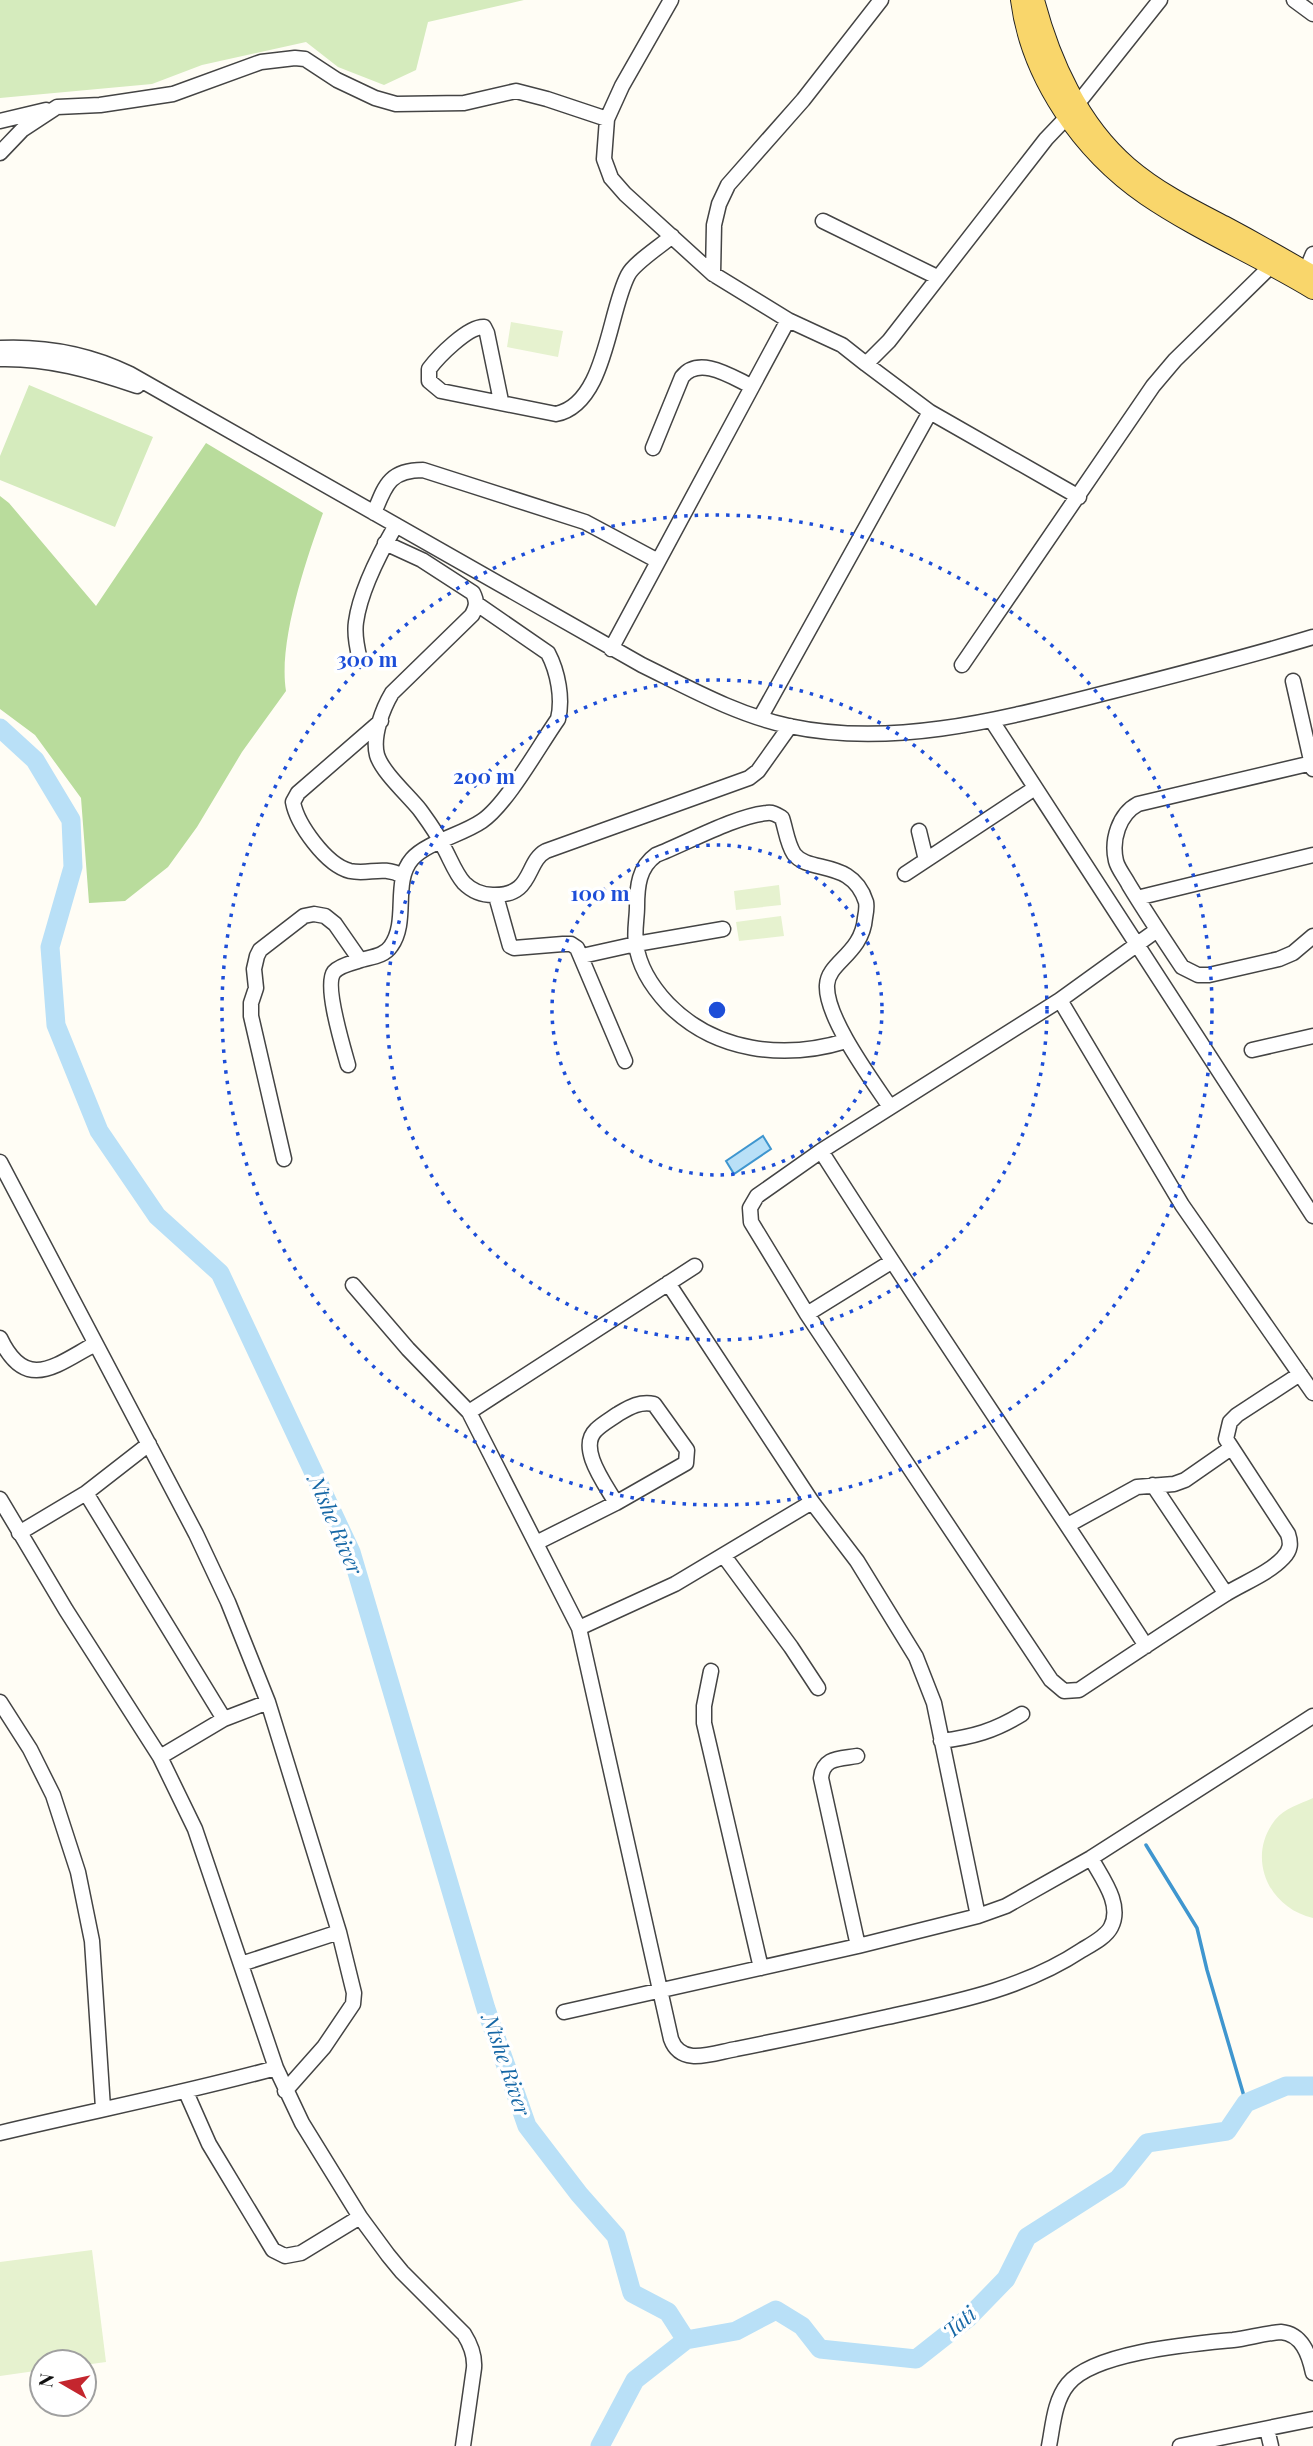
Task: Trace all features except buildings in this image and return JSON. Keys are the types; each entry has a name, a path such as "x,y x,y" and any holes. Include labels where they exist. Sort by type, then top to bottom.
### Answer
{"main road":[{"path":"1020,0 1033,51 1045,81 1128,166 1180,202 1308,279"},
{"path":"1035,0 1072,111 1108,165 1145,195 1270,266 1308,279"}],"street":[{"path":"671,0 622,86 607,119 604,159 611,178 713,274 788,320 842,345 930,412 1079,497"},
{"path":"713,274 714,225 719,204 728,185 803,100 881,0"},
{"path":"866,364 890,341 1046,139 1072,111 1160,0"},
{"path":"1294,0 1313,14"},
{"path":"0,121 57,107 100,105 173,94 261,62 295,58 305,59 337,80 396,104 464,103 516,91 607,119"},
{"path":"0,153 22,131 57,107"},
{"path":"823,221 937,277"},
{"path":"500,401 484,327 476,328 456,342 429,369 429,381 441,391 556,414 578,404 591,388 628,274 672,236"},
{"path":"1308,279 1313,254"},
{"path":"962,665 1153,386 1175,360 1270,266"},
{"path":"611,649 788,320"},
{"path":"0,348 68,352 130,374 611,649 684,686 760,718 790,726 867,733 910,731 992,721 1228,662 1313,637"},
{"path":"0,359 50,361 74,366 171,397"},
{"path":"653,448 682,377 687,371 695,368 715,369 751,386"},
{"path":"760,718 930,412"},
{"path":"374,513 389,480 408,470 423,470 585,522 658,561"},
{"path":"360,660 356,644 356,622 385,543 396,525"},
{"path":"348,1065 330,987 331,979 340,967 374,957 391,947 398,926 403,876 411,861 421,852 483,820 497,808 558,719 560,710 559,690 553,662 548,653 477,604 473,593 452,578 385,543"},
{"path":"477,604 472,615 392,693 376,742 377,754 383,766 421,811 461,880 480,894 495,896 522,886 539,855 546,851 749,778 758,771 790,726"},
{"path":"1293,681 1308,727 1312,766 1138,804 1121,819 1115,848 1116,862 1182,967 1198,975 1279,960 1293,953 1313,936"},
{"path":"381,721 298,793 293,802 299,822 330,858 352,871 392,870 403,876"},
{"path":"992,721 1313,1216"},
{"path":"905,874 1035,788"},
{"path":"846,1041 799,1051 760,1050 699,1030 679,1015 654,990 636,944 639,883 648,861 725,825 774,813 782,818 788,842 796,856 809,863 840,871 858,886 867,904 864,930 857,946 831,971 827,984 828,997 846,1041 890,1107"},
{"path":"919,831 926,860"},
{"path":"1137,898 1313,855"},
{"path":"495,896 510,946 514,948 571,944 577,948 625,1061"},
{"path":"284,1158 251,1016 251,1003 256,988 254,962 260,950 297,920 314,914 325,916 335,924 360,960"},
{"path":"582,956 723,929"},
{"path":"1157,930 1059,1000 821,1151 757,1196 750,1208 751,1222 807,1314 1051,1680 1064,1691 1079,1690 1283,1559 1289,1551 1291,1542 1288,1534 1226,1439 1227,1431 1237,1415 1300,1374"},
{"path":"1059,1000 1182,1205 1313,1393"},
{"path":"1252,1050 1313,1036"},
{"path":"821,1151 891,1262 1146,1646"},
{"path":"0,1161 196,1534 228,1602 268,1702 339,1932 353,1986 353,2004 324,2048 285,2091"},
{"path":"807,1314 891,1262"},
{"path":"469,1412 695,1266"},
{"path":"668,1283 812,1502 857,1561 916,1657 934,1703 978,1916"},
{"path":"353,1285 408,1349 469,1412 579,1628 673,2045 682,2054 690,2057 776,2041 978,1997 1021,1983 1072,1957 1111,1929 1114,1921 1112,1900 1091,1858"},
{"path":"0,1338 13,1360 32,1372 43,1371 95,1344"},
{"path":"536,1542 616,1503 686,1463 687,1450 654,1404 641,1403 628,1408 596,1429 589,1440 589,1452 616,1503"},
{"path":"19,1533 86,1493 149,1444"},
{"path":"1068,1525 1128,1490 1185,1480 1230,1448"},
{"path":"1153,1485 1226,1594"},
{"path":"86,1493 224,1719"},
{"path":"0,1499 160,1757 195,1829 276,2068 302,2123 360,2217 402,2272 470,2343 474,2368 464,2446"},
{"path":"579,1628 675,1584 812,1502"},
{"path":"724,1556 818,1688"},
{"path":"711,1671 704,1706 704,1723 761,1968"},
{"path":"0,1702 30,1749 53,1795 78,1872 92,1941 103,2108"},
{"path":"160,1757 224,1719 268,1702"},
{"path":"941,1741 975,1736 1022,1714"},
{"path":"564,2012 858,1946 978,1916 1028,1895 1091,1858 1313,1716"},
{"path":"857,1756 828,1761 823,1766 821,1778 858,1946"},
{"path":"241,1964 339,1932"},
{"path":"0,2133 103,2108 186,2092 276,2068"},
{"path":"186,2092 209,2144 273,2250 285,2256 301,2253 360,2217"},
{"path":"1049,2446 1055,2413 1068,2384 1085,2370 1097,2365 1157,2349 1281,2332 1301,2341 1313,2369"},
{"path":"1180,2446 1313,2419"},
{"path":"1267,2429 1271,2446"}],"green space":[{"path":"0,0 524,0 428,22 416,70 384,85 338,67 306,42 202,65 152,84 0,98"},
{"path":"511,322 563,331 558,357 507,347"},
{"path":"29,385 153,437 115,527 0,480 0,456"},
{"path":"206,443 323,513 295,601 286,649 286,691 242,752 197,827 168,867 125,901 89,903 81,798 35,735 0,709 0,496 9,503 96,606"},
{"path":"779,885 781,905 736,910 734,891"},
{"path":"781,916 784,936 739,941 736,922"},
{"path":"1313,1798 1313,1918 1284,1904 1274,1892 1262,1865 1262,1850 1266,1834 1275,1820 1283,1812"},
{"path":"92,2250 106,2362 98,2363 98,2348 28,2348 28,2372 0,2376 0,2262"}],"water":[{"path":"763,1136 771,1149 734,1174 726,1161"}],"waterway":[{"name":"Ntshe River","path":"0,728 35,760 71,820 73,867 50,947 56,1025 99,1131 157,1216 220,1273 351,1552 486,2009 527,2126 579,2194 616,2236 632,2293 668,2312 686,2340"},
{"path":"1146,1845 1197,1928 1246,2103"},
{"name":"Tati","path":"600,2446 635,2380 686,2340 736,2331 776,2310 802,2326 820,2349 916,2359 968,2318 1006,2279 1027,2237 1118,2179 1147,2143 1227,2131 1246,2103 1286,2086 1313,2086"}]}
